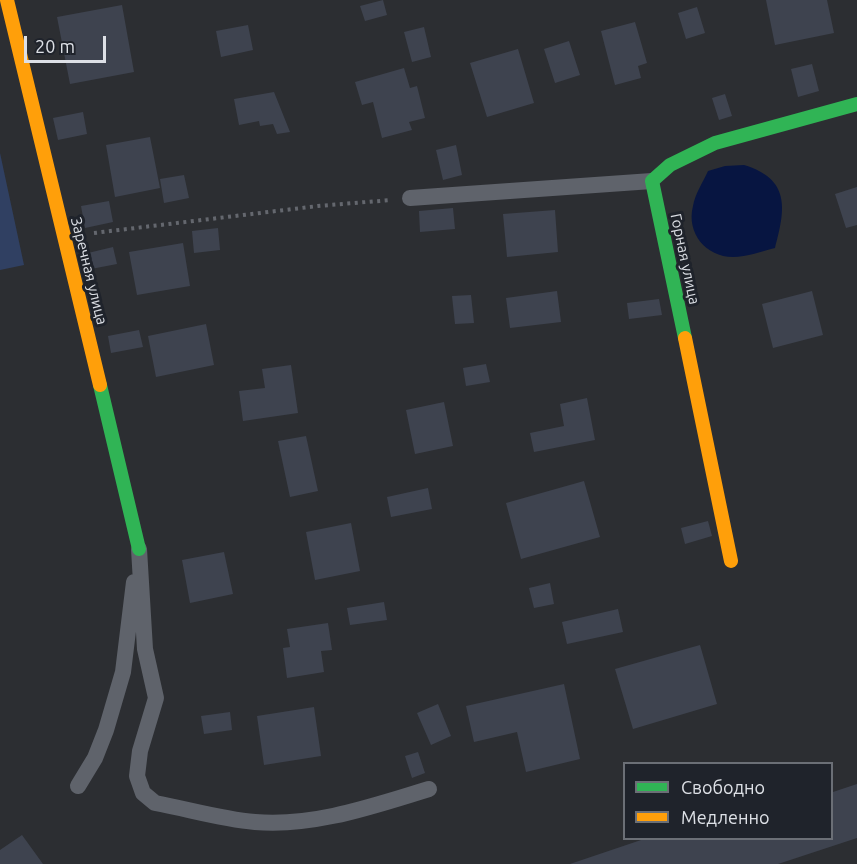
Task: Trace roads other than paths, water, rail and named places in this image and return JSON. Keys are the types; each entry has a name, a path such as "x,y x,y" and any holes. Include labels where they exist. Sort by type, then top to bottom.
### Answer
{"street":[{"name":"Заречная улица","path":"7,0 139,549"},
{"path":"652,182 670,165 715,143 857,104"},
{"name":"Горная улица","path":"652,182 731,561"}],"lane":[{"path":"410,198 652,182"},
{"path":"78,786 95,758 123,672 139,549"},
{"path":"139,549 145,649 156,698 140,751 138,776 143,793 155,803 255,822 294,821 351,813 429,789"}]}
